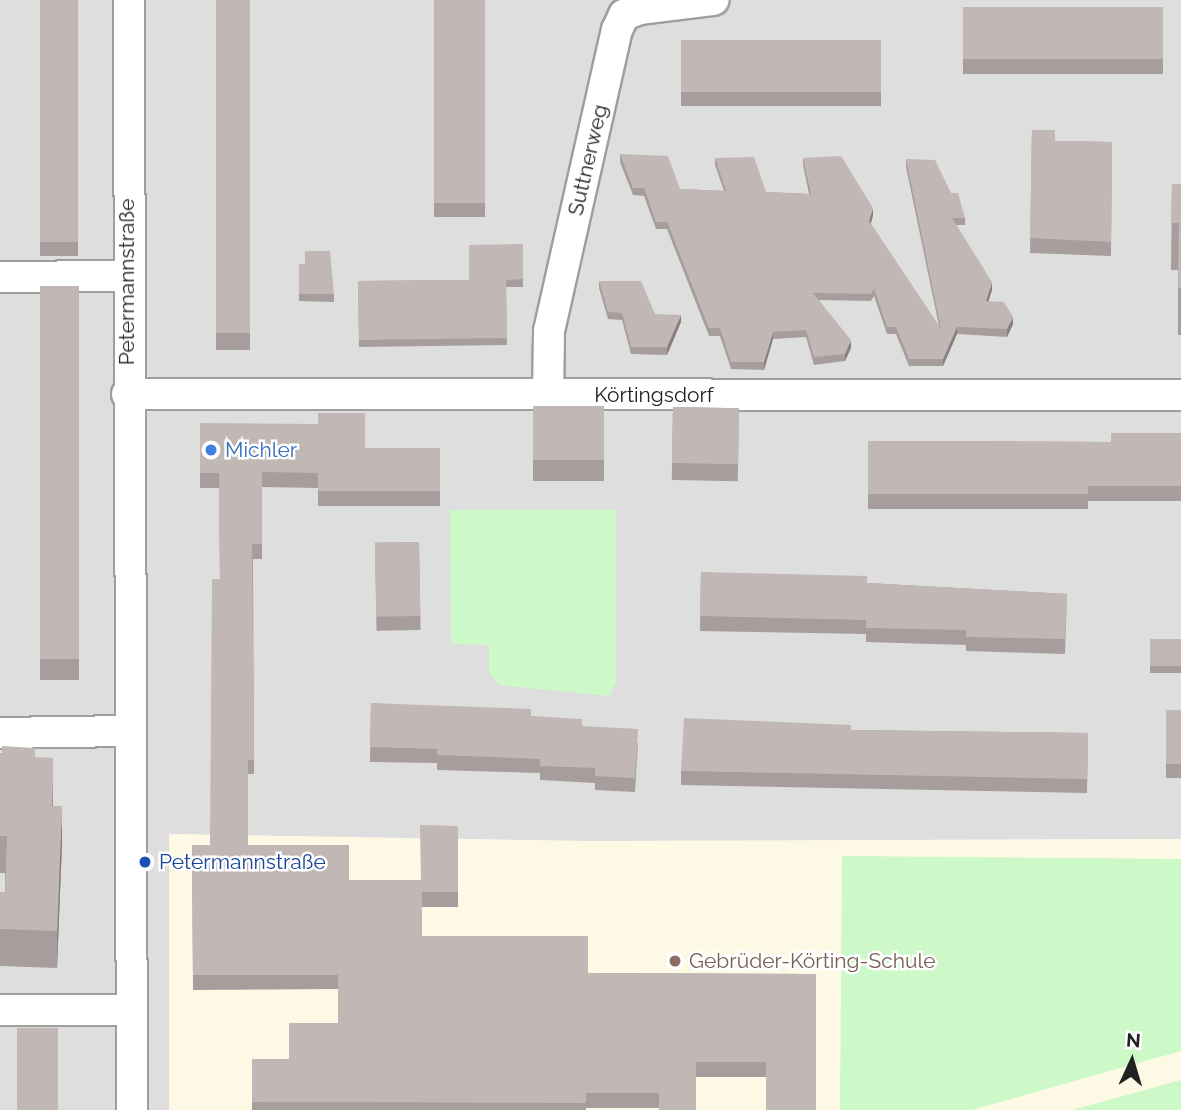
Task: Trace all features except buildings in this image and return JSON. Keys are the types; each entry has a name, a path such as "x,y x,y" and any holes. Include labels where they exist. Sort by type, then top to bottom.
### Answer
{"street":[{"name":"Petermannstraße","path":"129,0 127,394 132,1110"},
{"name":"Suttnerweg","path":"548,396 549,331 617,30 624,15 640,9 713,0"},
{"path":"0,277 127,276"},
{"name":"Körtingsdorf","path":"127,394 1181,395"},
{"path":"0,733 128,731"},
{"path":"0,1010 131,1010"}],"shaded area":[{"path":"0,0 1181,0 1181,839 588,841 169,834 169,1110 0,1110"},
{"name":"Gebrüder-Körting-Schule","path":"169,834 588,841 1181,839 1181,1080 1073,1110 169,1110"}],"green space":[{"path":"450,510 616,510 616,682 609,696 499,685 489,672 489,645 451,644"},
{"path":"842,856 1181,859 1181,1051 972,1110 840,1110"},
{"path":"1181,1080 1181,1110 1073,1110"}],"place":[{"name":"Michler","path":"211,450"},
{"name":"Petermannstraße","path":"145,862"},
{"name":"Gebrüder-Körting-Schule","path":"675,961"}]}
